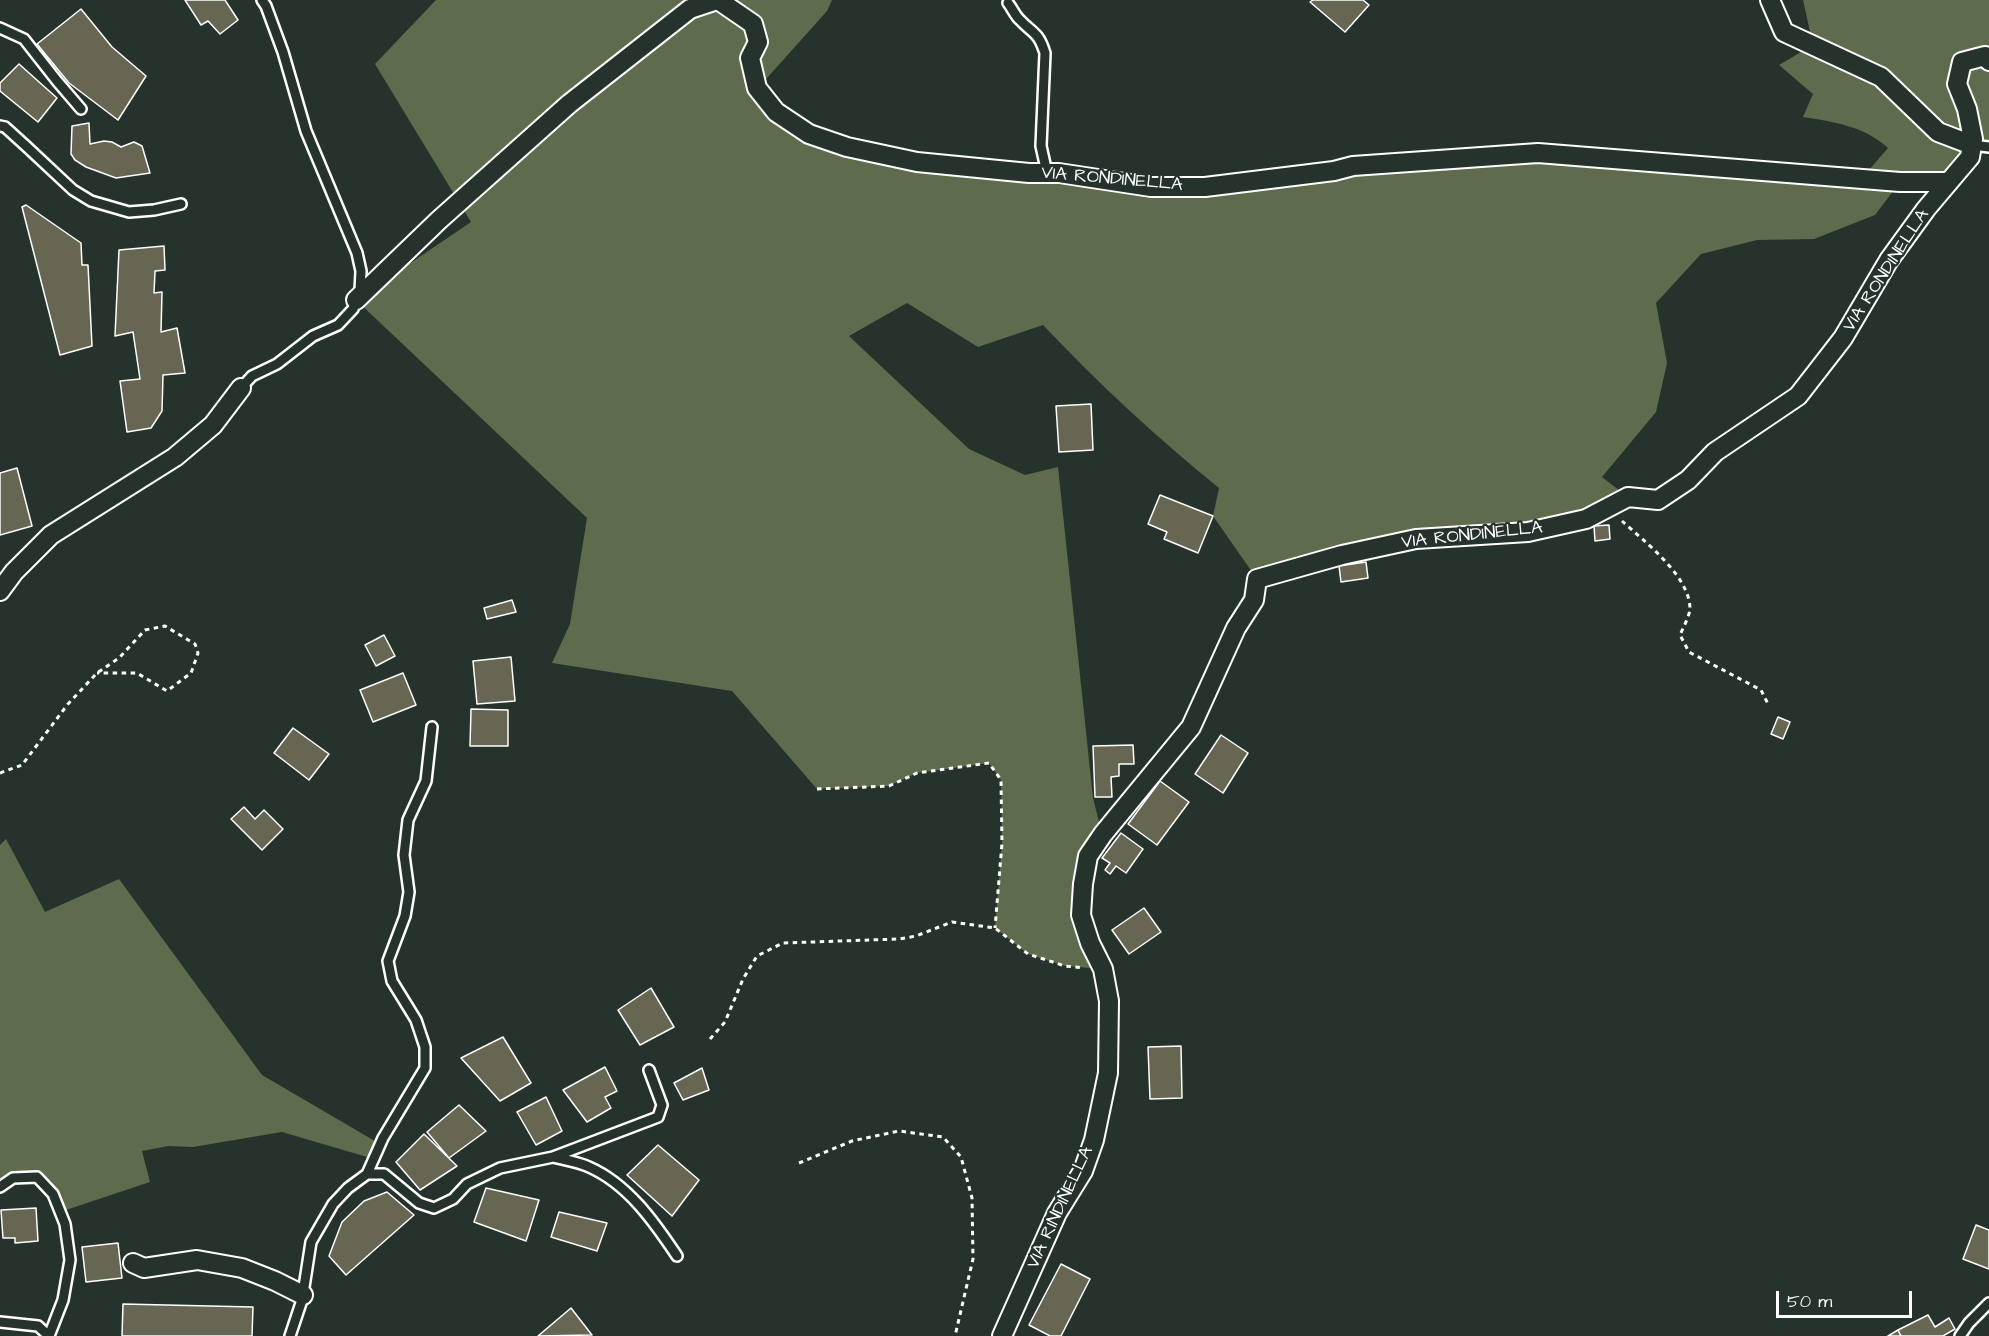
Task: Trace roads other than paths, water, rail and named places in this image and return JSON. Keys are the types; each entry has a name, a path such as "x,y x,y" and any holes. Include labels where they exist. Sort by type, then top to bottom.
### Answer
{"street":[{"path":"356,300 440,219 569,104 690,9 718,0"},
{"name":"VIA RONDINELLA","path":"718,0 753,24 758,42 750,58 758,88 776,112 809,134 847,147 917,162 1047,173 1151,187 1205,187 1334,171 1353,166 1538,153 1900,182 1949,183"},
{"path":"1770,0 1784,32 1881,77 1938,132 1980,146"},
{"path":"1980,146 1973,139 1967,109 1957,84 1962,62 1985,56 1989,61"},
{"name":"VIA RONDINELLA","path":"1103,969 1090,943 1081,915 1088,856 1110,825 1191,727 1236,628 1254,600 1257,579 1342,555 1416,539 1528,532 1586,519 1628,497 1658,500 1688,480 1715,452 1798,396 1843,338 1889,260 1926,209 1980,146"},
{"path":"0,591 14,572 51,535 175,457 213,425 241,388"},
{"name":"VIA RINDINELLA","path":"1002,1336 1057,1213 1083,1170 1094,1140 1108,1073 1109,1001 1103,969"},
{"path":"133,1263 144,1268 197,1260 242,1268 303,1295"}],"lane":[{"path":"241,388 252,376 277,364 313,336 338,325 353,309 360,291 357,253 306,130 283,52 262,0"},
{"path":"1008,3 1019,20 1030,27 1041,40 1045,53 1041,146 1047,173"},
{"path":"0,28 24,39 81,109"},
{"path":"0,126 5,127 20,140 73,190 91,201 129,212 154,210 181,204"},
{"path":"290,1336 303,1295 311,1242 333,1204 348,1188 368,1174 383,1138 424,1068 425,1047 416,1020 392,981 387,961 405,916 409,892 404,855 408,819 426,781 432,727"},
{"path":"368,1174 384,1174 419,1203 434,1208 453,1199 467,1184 500,1168 553,1157 658,1117 663,1105 649,1070"},
{"path":"553,1157 590,1167 620,1188 654,1222 677,1256"},
{"path":"0,1187 13,1178 37,1177 53,1194 65,1224 70,1260 63,1300 49,1336 38,1326 0,1322"},
{"path":"1960,1336 1989,1303"}]}
